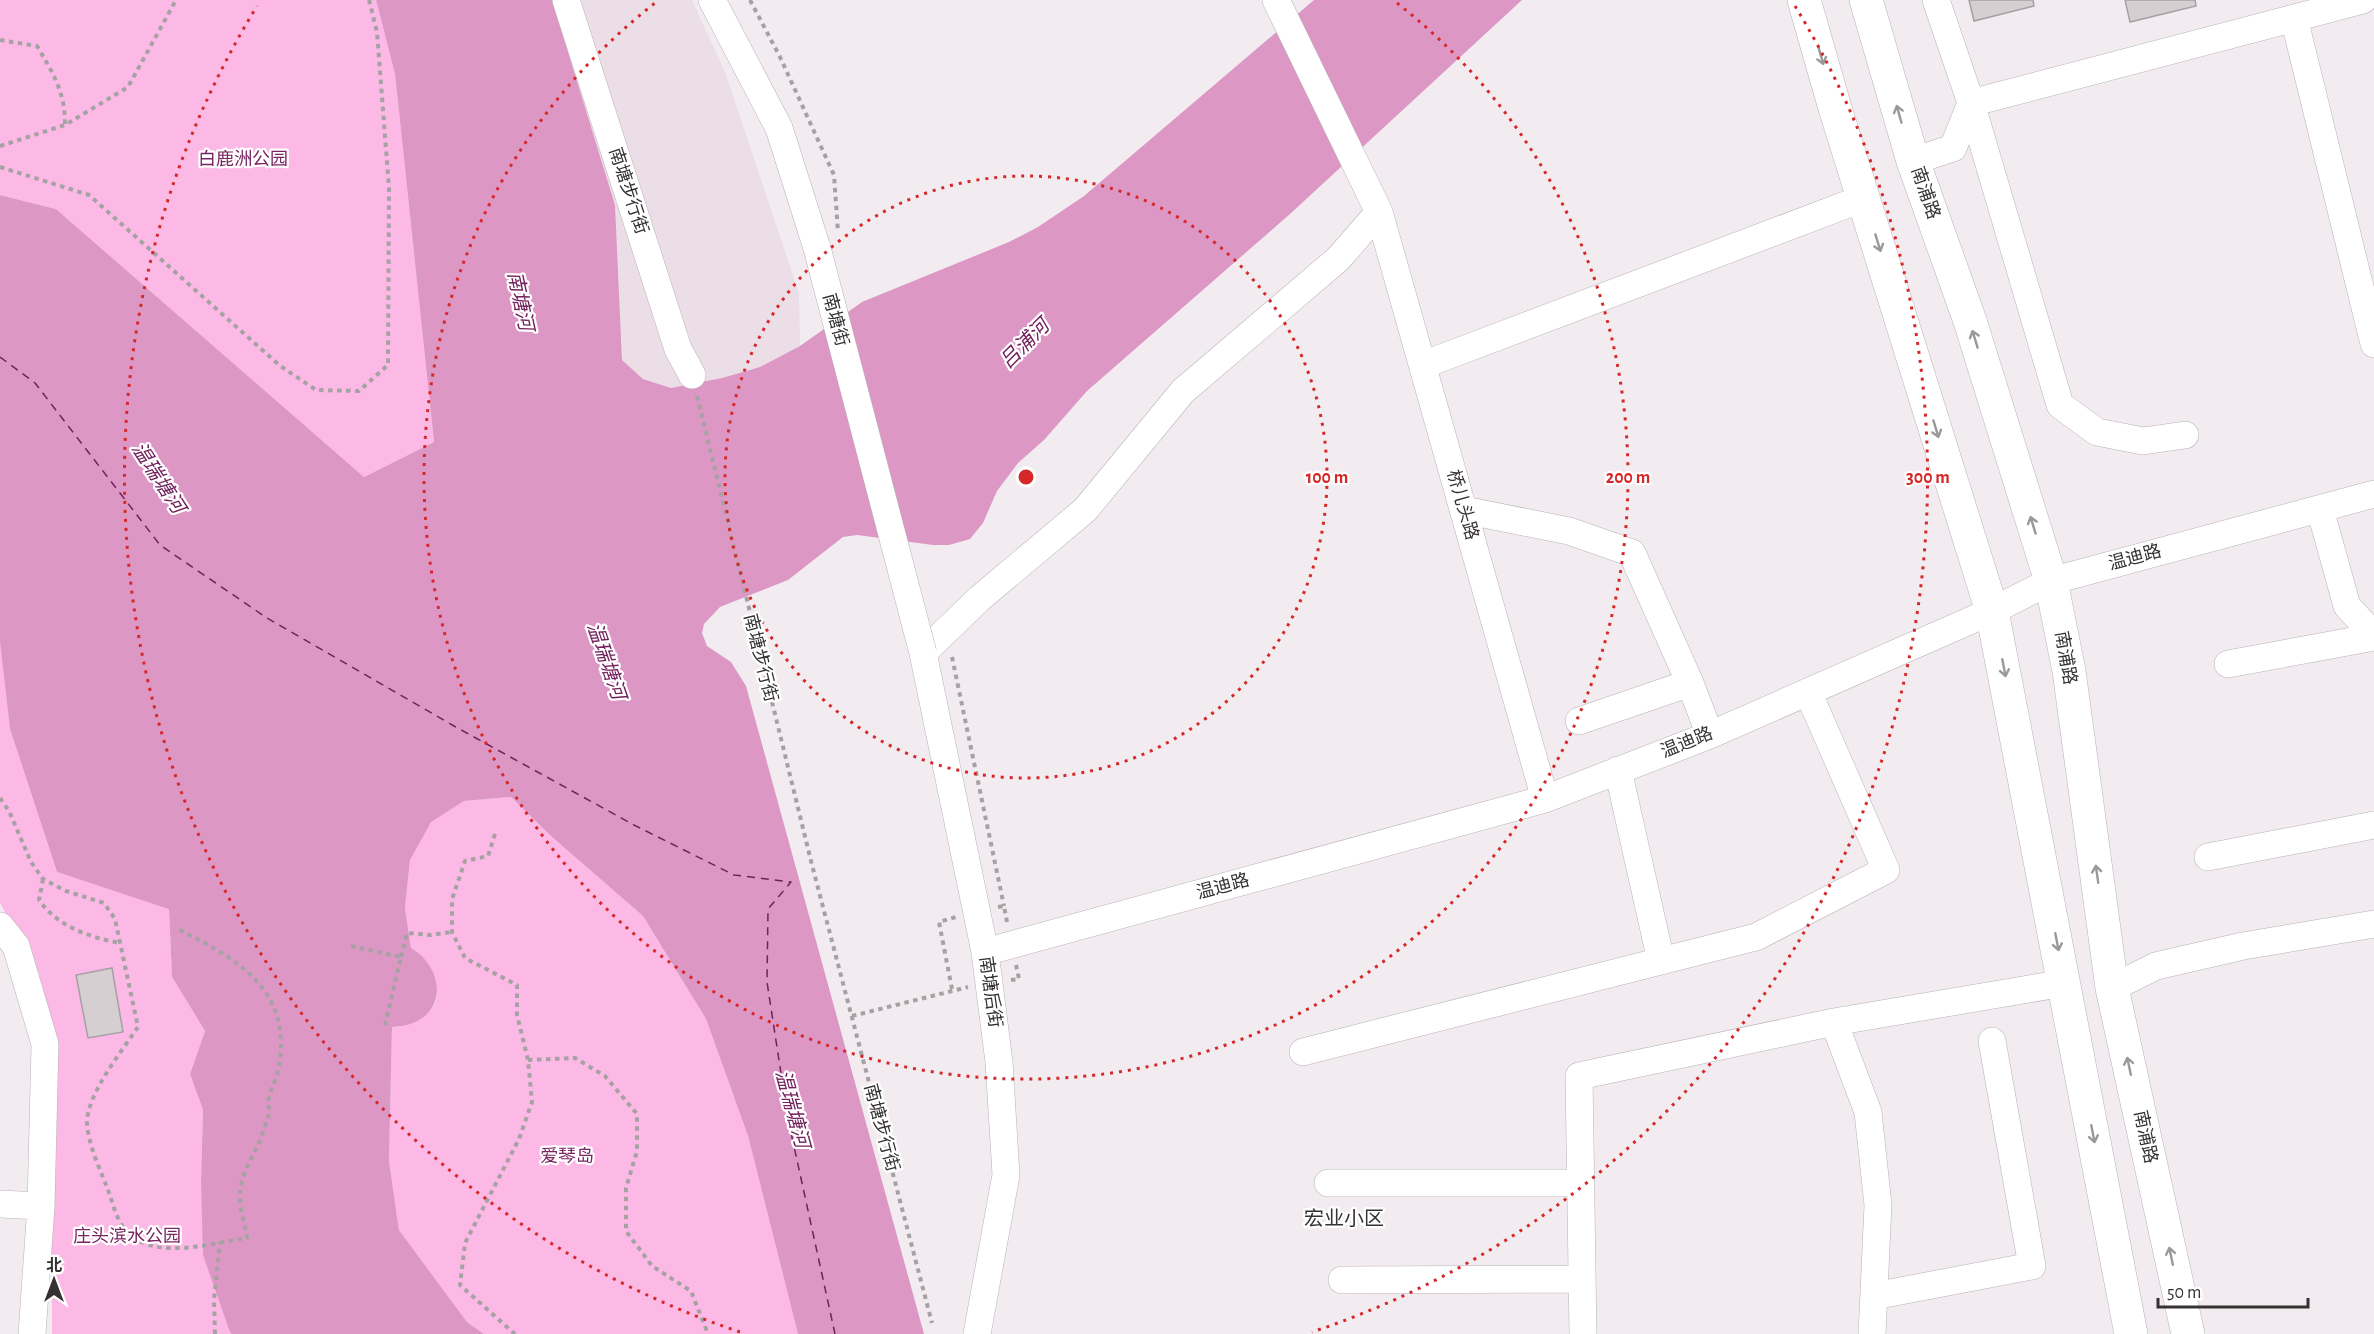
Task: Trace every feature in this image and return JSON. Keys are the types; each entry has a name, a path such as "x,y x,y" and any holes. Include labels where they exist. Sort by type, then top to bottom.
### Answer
{"main road":[{"path":"1804,0 1992,611 2131,1334"},
{"name":"南浦路","path":"1866,0 1913,161 1970,321 2050,581 2069,671 2112,988 2188,1334"}],"street":[{"name":"南塘步行街","path":"567,0 678,349 692,375"},
{"name":"南塘街","path":"712,0 779,128 817,248 923,653"},
{"name":"桥儿头路","path":"1276,0 1379,212 1545,799"},
{"path":"1936,0 1971,103 2060,405 2097,432 2142,441 2185,435"},
{"path":"1971,103 2364,0"},
{"path":"2294,18 2368,292 2374,344"},
{"path":"1913,161 1953,148 1971,103"},
{"path":"1423,365 1864,198"},
{"path":"923,653 980,598 1085,510 1183,391 1338,259 1379,212"},
{"name":"温迪路","path":"985,952 1545,799 1710,735 1992,611 2050,581 2374,494"},
{"path":"2320,509 2347,606 2374,636"},
{"path":"1464,510 1569,531 1632,553 1690,683 1710,735"},
{"path":"2228,664 2374,636"},
{"name":"南塘后街","path":"923,653 985,952 999,1062 1006,1175 977,1334"},
{"path":"1579,721 1690,683"},
{"path":"1303,1052 1756,937 1886,870 1808,692"},
{"path":"1618,770 1661,961"},
{"path":"2208,857 2374,825"},
{"path":"2112,988 2156,966 2242,946 2374,924"},
{"path":"0,926 16,946 45,1044 41,1206 32,1334"},
{"path":"1583,1334 1579,1076 1834,1022 2064,983"},
{"path":"1834,1022 1868,1112 1878,1205 1872,1334"},
{"path":"1874,1296 2032,1266 1992,1041"},
{"path":"1328,1183 1581,1183"},
{"path":"0,1204 41,1206"},
{"path":"1342,1280 1582,1279"}],"path":[{"path":"0,146 65,125 128,87 176,0"},
{"path":"0,167 89,195 279,365 316,390 359,391 388,365 389,188 377,32 369,0"},
{"path":"0,40 37,46 56,77 65,105 65,125"},
{"name":"南塘步行街","path":"692,375 747,605 932,1323"},
{"path":"852,1016 952,989 1019,979 947,630"},
{"path":"0,798 9,811 31,862 43,879 66,891 104,903 114,919 138,1027 97,1087 87,1122 91,1146 120,1222 133,1238 158,1246 181,1247 247,1238 240,1199 243,1174 264,1132 269,1112 268,1099 278,1072 280,1054 278,1026 270,999 255,977 227,956 176,928"},
{"path":"495,834 488,856 465,861 452,899 452,932 465,958 517,985 517,1015 528,1060 532,1102 519,1139 465,1243 460,1285 515,1334"},
{"path":"43,879 39,900 48,913 70,927 95,938 120,943"},
{"path":"952,989 939,922 976,911 1004,906"},
{"path":"385,1025 407,933 431,935 452,932"},
{"path":"351,946 401,957"},
{"path":"528,1060 574,1058 605,1076 637,1114 637,1151 626,1188 626,1231 652,1266 691,1291 706,1334"},
{"path":"215,1334 214,1300 220,1242"}],"shaded area":[{"path":"552,0 692,0 725,72 799,293 800,346 760,367 700,384 671,388 643,379 622,360 615,205"}],"green space":[{"name":"白鹿洲公园","path":"0,0 376,0 395,74 434,442 364,477 56,209 0,195"},
{"name":"庄头滨水公园","path":"0,643 10,729 57,872 169,908 172,977 205,1031 190,1074 203,1110 201,1181 232,1334 52,1334 53,1039 39,973 0,903"},
{"name":"爱琴岛","path":"511,797 552,837 643,916 706,1019 748,1136 798,1334 484,1334 467,1322 399,1230 389,1161 392,1027 408,1024 424,1016 435,1004 437,996 435,983 425,962 411,948 405,908 410,860 430,822 464,801"}],"water":[{"path":"376,0 552,0 615,205 622,360 643,379 671,388 722,378 760,367 800,346 862,302 1009,242 1038,227 1084,196 1314,0 1522,0 1290,214 1087,391 1044,440 1018,463 997,491 983,523 970,539 949,545 933,545 857,535 843,537 788,580 720,607 704,624 702,633 707,646 731,662 746,686 924,1334 798,1334 748,1136 706,1019 643,916 552,837 511,797 464,801 431,822 410,860 405,908 411,948 421,955 434,974 437,985 436,996 433,1006 426,1015 404,1026 392,1027 389,1161 399,1230 467,1322 484,1334 232,1334 230,1332 203,1255 201,1181 203,1110 190,1074 205,1031 172,977 169,909 57,872 10,729 0,643 0,195 56,209 364,477 434,442 395,74"}],"building":[{"path":"1969,0 2033,0 2034,6 1974,21"},
{"path":"2125,0 2195,0 2196,6 2130,22"},
{"path":"112,968 123,1032 88,1038 76,975"}],"ferry route":[{"path":"0,357 35,383 160,545 267,618 454,726 634,825 734,875 791,882 768,909 767,982 788,1119 835,1334"}],"district":[{"name":"宏业小区","path":"1344,1219"}],"water label":[{"name":"南塘河","path":"520,301"},
{"name":"吕浦河","path":"1025,344"},
{"name":"温瑞塘河","path":"158,478"},
{"name":"温瑞塘河","path":"606,661"},
{"name":"温瑞塘河","path":"792,1109"}]}
